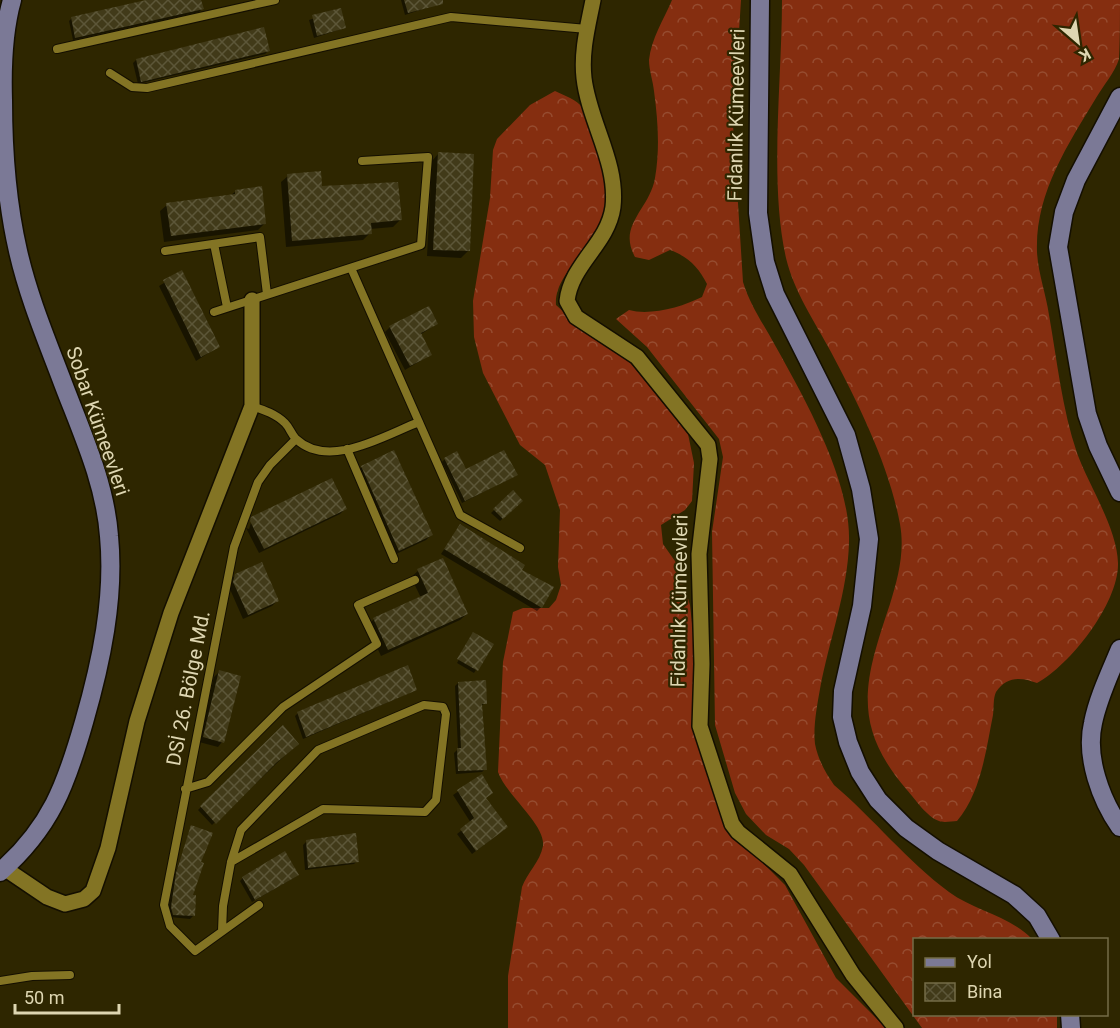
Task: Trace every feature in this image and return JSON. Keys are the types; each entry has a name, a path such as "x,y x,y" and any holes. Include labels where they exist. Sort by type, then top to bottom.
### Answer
{"main road":[{"name":"Sobar Kümeevleri","path":"2,870 44,823 63,790 93,693 105,634 110,580 109,536 103,497 90,454 32,299 10,211 3,120 2,68 12,0"},
{"name":"Fidanlık Kümeevleri","path":"760,0 758,213 765,261 775,294 846,435 861,489 869,540 862,606 843,691 842,717 848,741 860,772 878,800 906,828 938,851 1014,895 1037,916 1050,938"},
{"path":"1120,97 1076,180 1064,212 1058,247 1087,414 1098,446 1120,492"},
{"path":"1120,649 1092,725 1092,761 1098,784 1111,815 1120,828"}],"street":[{"name":"Fidanlık Kümeevleri","path":"593,0 587,29 584,79 609,166 612,209 609,223 598,243 573,277 567,301 576,317 637,357 708,445 710,459 699,554 702,664 699,726 732,824 738,832 790,874 853,975 896,1028"},
{"path":"2,870 47,897 65,904 84,899 93,891 108,848 137,721 171,613 252,406 252,300"}],"lane":[{"path":"57,49 275,0"},
{"path":"110,74 132,87 147,88 451,17 587,29"},
{"path":"214,312 421,245 428,157 362,161"},
{"path":"165,251 260,237 267,294"},
{"path":"214,244 227,308"},
{"path":"351,268 460,515 520,548"},
{"path":"252,406 273,414 286,423 296,438 312,448 332,452 347,449 419,422"},
{"name":"DSİ 26. Bölge Md.","path":"222,931 195,951 170,926 164,905 234,547 258,482 270,465 296,438"},
{"path":"347,449 394,559"},
{"path":"185,789 208,782 283,707 377,644 358,605 415,580"},
{"path":"222,931 223,906 231,861 241,830 318,750 424,705 443,707 446,714 436,800 425,812 323,809 231,861"},
{"path":"222,931 259,905"},
{"path":"0,981 32,976 70,975"}],"green space":[{"path":"672,0 741,0 733,125 743,282 753,307 800,391 824,441 843,493 848,518 849,542 845,579 816,716 815,744 820,760 834,785 934,880 959,898 1013,924 1031,938 913,938 913,1016 804,865 789,849 766,835 746,814 735,793 715,725 712,532 723,457 719,439 647,347 616,319 629,310 646,312 666,310 685,304 702,297 707,284 693,264 677,253 670,250 649,260 635,257 630,246 632,226 652,189 658,156 654,91 649,60 655,37"},
{"path":"782,0 1120,0 1119,59 1074,134 1055,171 1041,210 1037,252 1067,419 1082,466 1113,536 1118,563 1116,579 1102,614 1064,662 1037,683 1015,679 1005,683 996,692 981,771 972,798 957,821 939,821 930,816 907,790 889,766 877,744 870,722 869,678 898,575 901,555 900,524 889,480 872,436 842,372 800,295 786,258 778,197 777,164"},
{"path":"555,91 577,102 589,118 603,166 606,201 605,216 601,227 560,284 556,305 588,334 618,350 688,434 694,463 692,501 685,510 661,525 663,544 677,564 690,605 695,651 695,693 748,848 785,885 836,978 886,1028 508,1028 508,976 522,887 543,846 542,838 532,819 502,781 498,772 503,662 513,612 523,608 549,608 556,600 561,585 558,567 560,510 545,465 520,445 483,373 474,337 473,301 490,198 493,150 497,139 530,105"},
{"path":"913,1016 1057,1016 1057,1028 922,1028"}],"building":[{"path":"146,0 201,0 204,9 75,38 71,17"},
{"path":"404,0 443,0 443,4 408,13"},
{"path":"341,8 346,28 317,36 312,15"},
{"path":"264,27 270,51 141,82 136,59"},
{"path":"438,152 474,154 470,251 433,250"},
{"path":"321,171 322,186 398,182 402,220 371,223 372,234 292,241 287,174"},
{"path":"262,186 266,224 171,236 166,203 235,194 235,190"},
{"path":"182,270 220,347 201,357 163,280"},
{"path":"429,306 438,324 421,333 432,355 410,366 389,326"},
{"path":"394,450 433,535 399,551 361,466"},
{"path":"504,450 518,475 465,501 444,458 457,451 466,469"},
{"path":"332,478 347,509 264,549 250,521 251,517"},
{"path":"513,490 523,501 503,519 493,509"},
{"path":"460,524 525,565 522,570 554,587 542,608 444,549"},
{"path":"443,558 468,614 388,650 373,618 428,593 417,569"},
{"path":"262,562 279,601 248,615 233,582 235,574"},
{"path":"473,632 494,644 478,671 457,659"},
{"path":"408,665 417,690 306,737 297,712"},
{"path":"219,670 241,676 224,743 203,737"},
{"path":"486,680 487,704 482,704 487,770 458,771 457,748 461,748 458,682"},
{"path":"283,725 299,744 276,763 216,824 200,806"},
{"path":"482,774 493,793 486,798 508,827 476,851 460,829 474,818 457,790"},
{"path":"191,825 213,833 201,862 204,863 193,895 196,895 195,916 173,915 171,907 176,873"},
{"path":"356,833 359,862 308,868 306,840"},
{"path":"285,851 299,875 255,900 242,877"}]}
